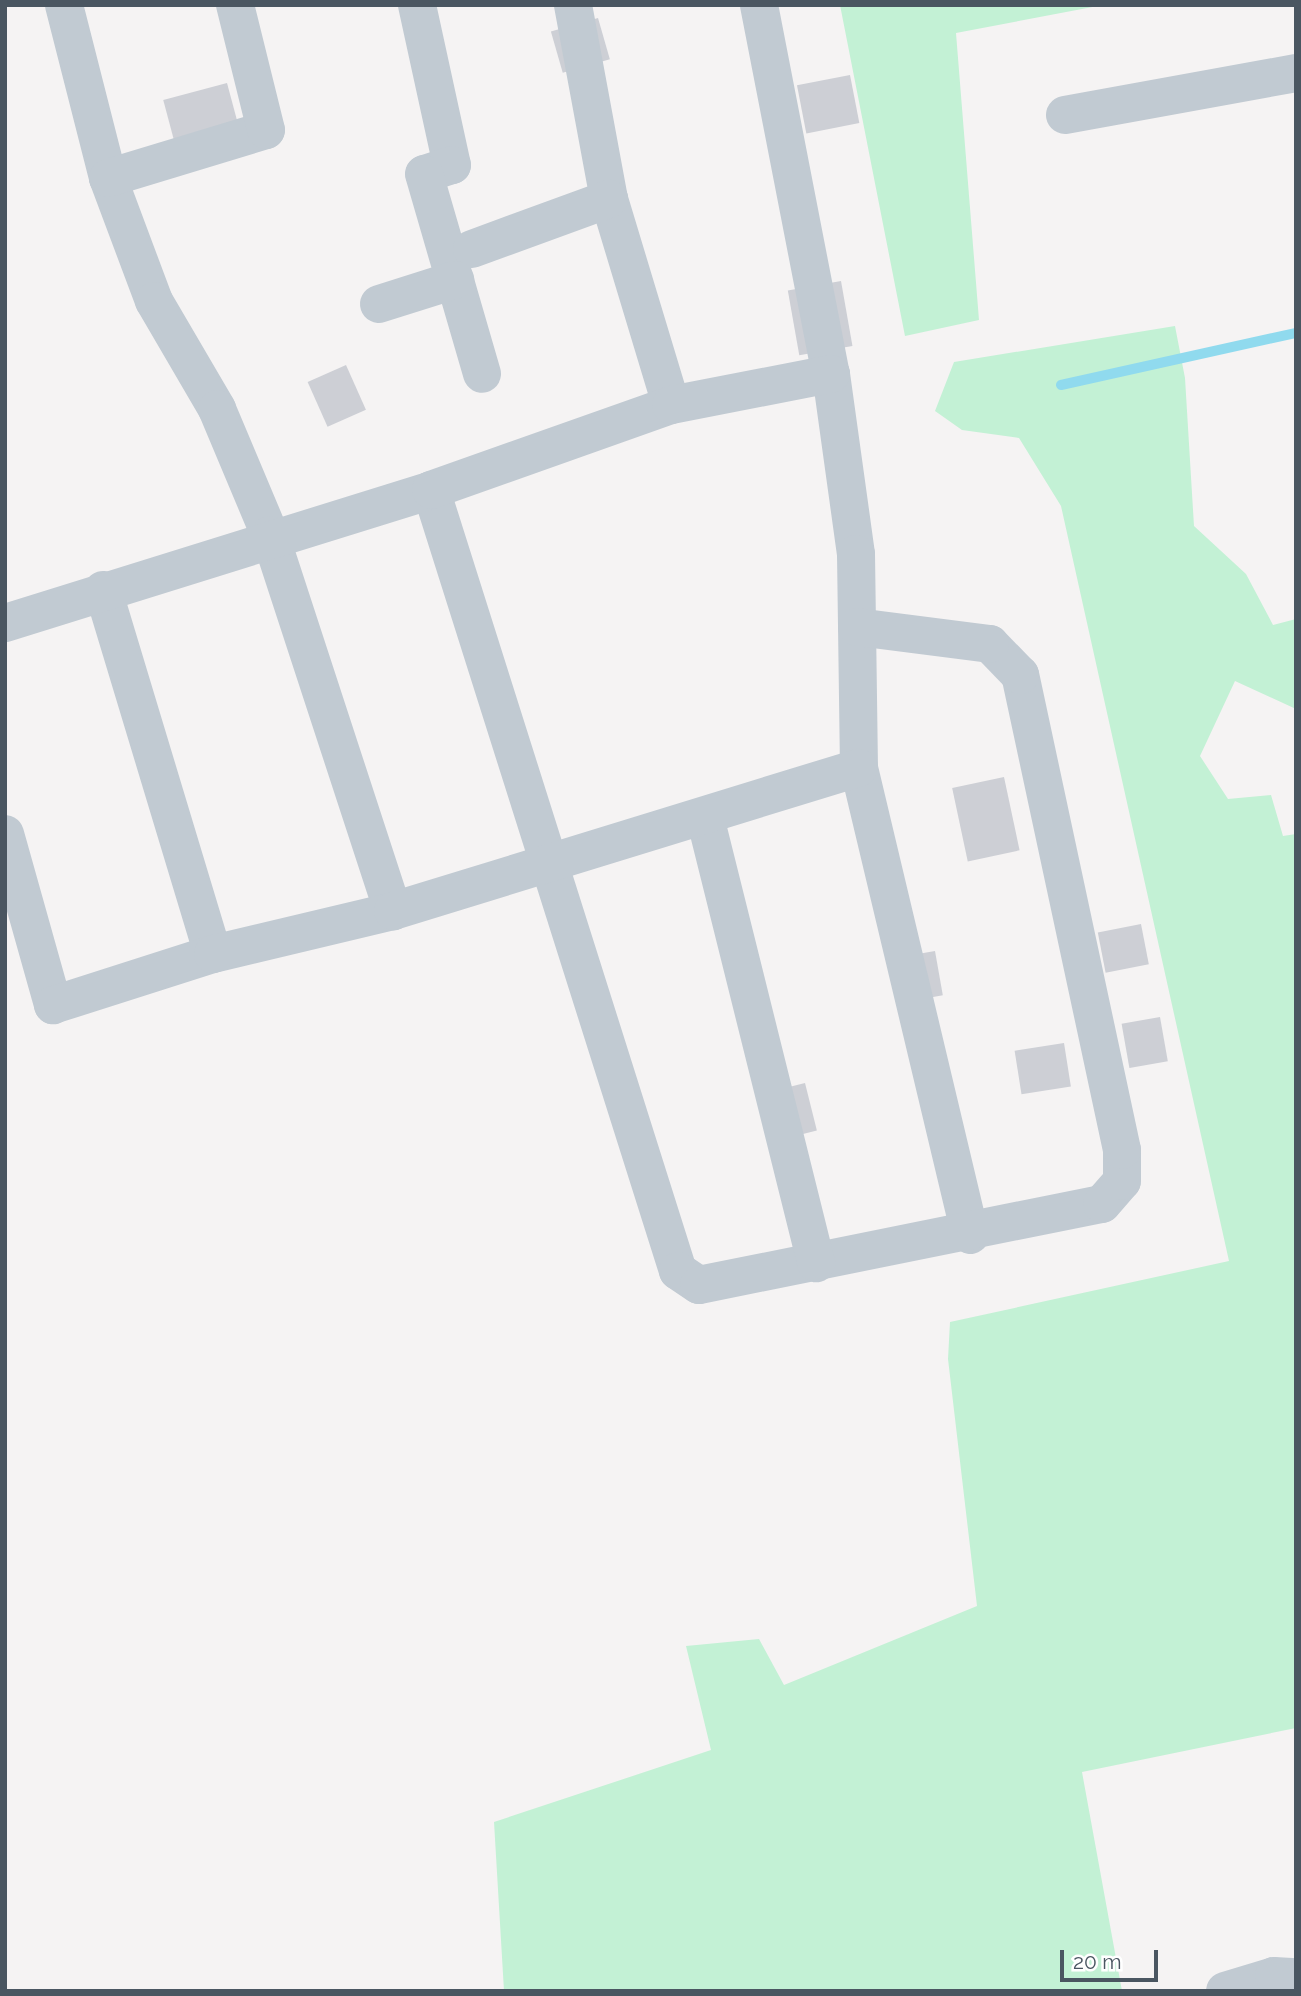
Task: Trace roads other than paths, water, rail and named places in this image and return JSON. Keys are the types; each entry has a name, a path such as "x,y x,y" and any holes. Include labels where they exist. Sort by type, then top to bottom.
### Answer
{"street":[{"path":"64,5 108,178 154,301 217,409 270,536 393,911"},
{"path":"108,178 266,130 235,5"},
{"path":"417,5 452,165 424,174 463,264 482,374"},
{"path":"573,5 609,199 671,405"},
{"path":"760,5 831,374 856,554 859,768 970,1235"},
{"path":"1065,115 1296,73"},
{"path":"379,304 609,199"},
{"path":"5,623 270,536 431,490 671,405 831,374"},
{"path":"431,490 543,861 678,1271 699,1284 970,1235 1102,1204 1122,1181 1122,1150 1020,675 990,644 857,627"},
{"path":"103,590 213,954"},
{"path":"5,834 53,1006 213,954 393,911 543,861 705,817 859,768"},
{"path":"705,817 816,1263"},
{"path":"1225,1991 1275,1976 1296,1977"}],"waterway":[{"path":"1061,385 1296,333"}]}
